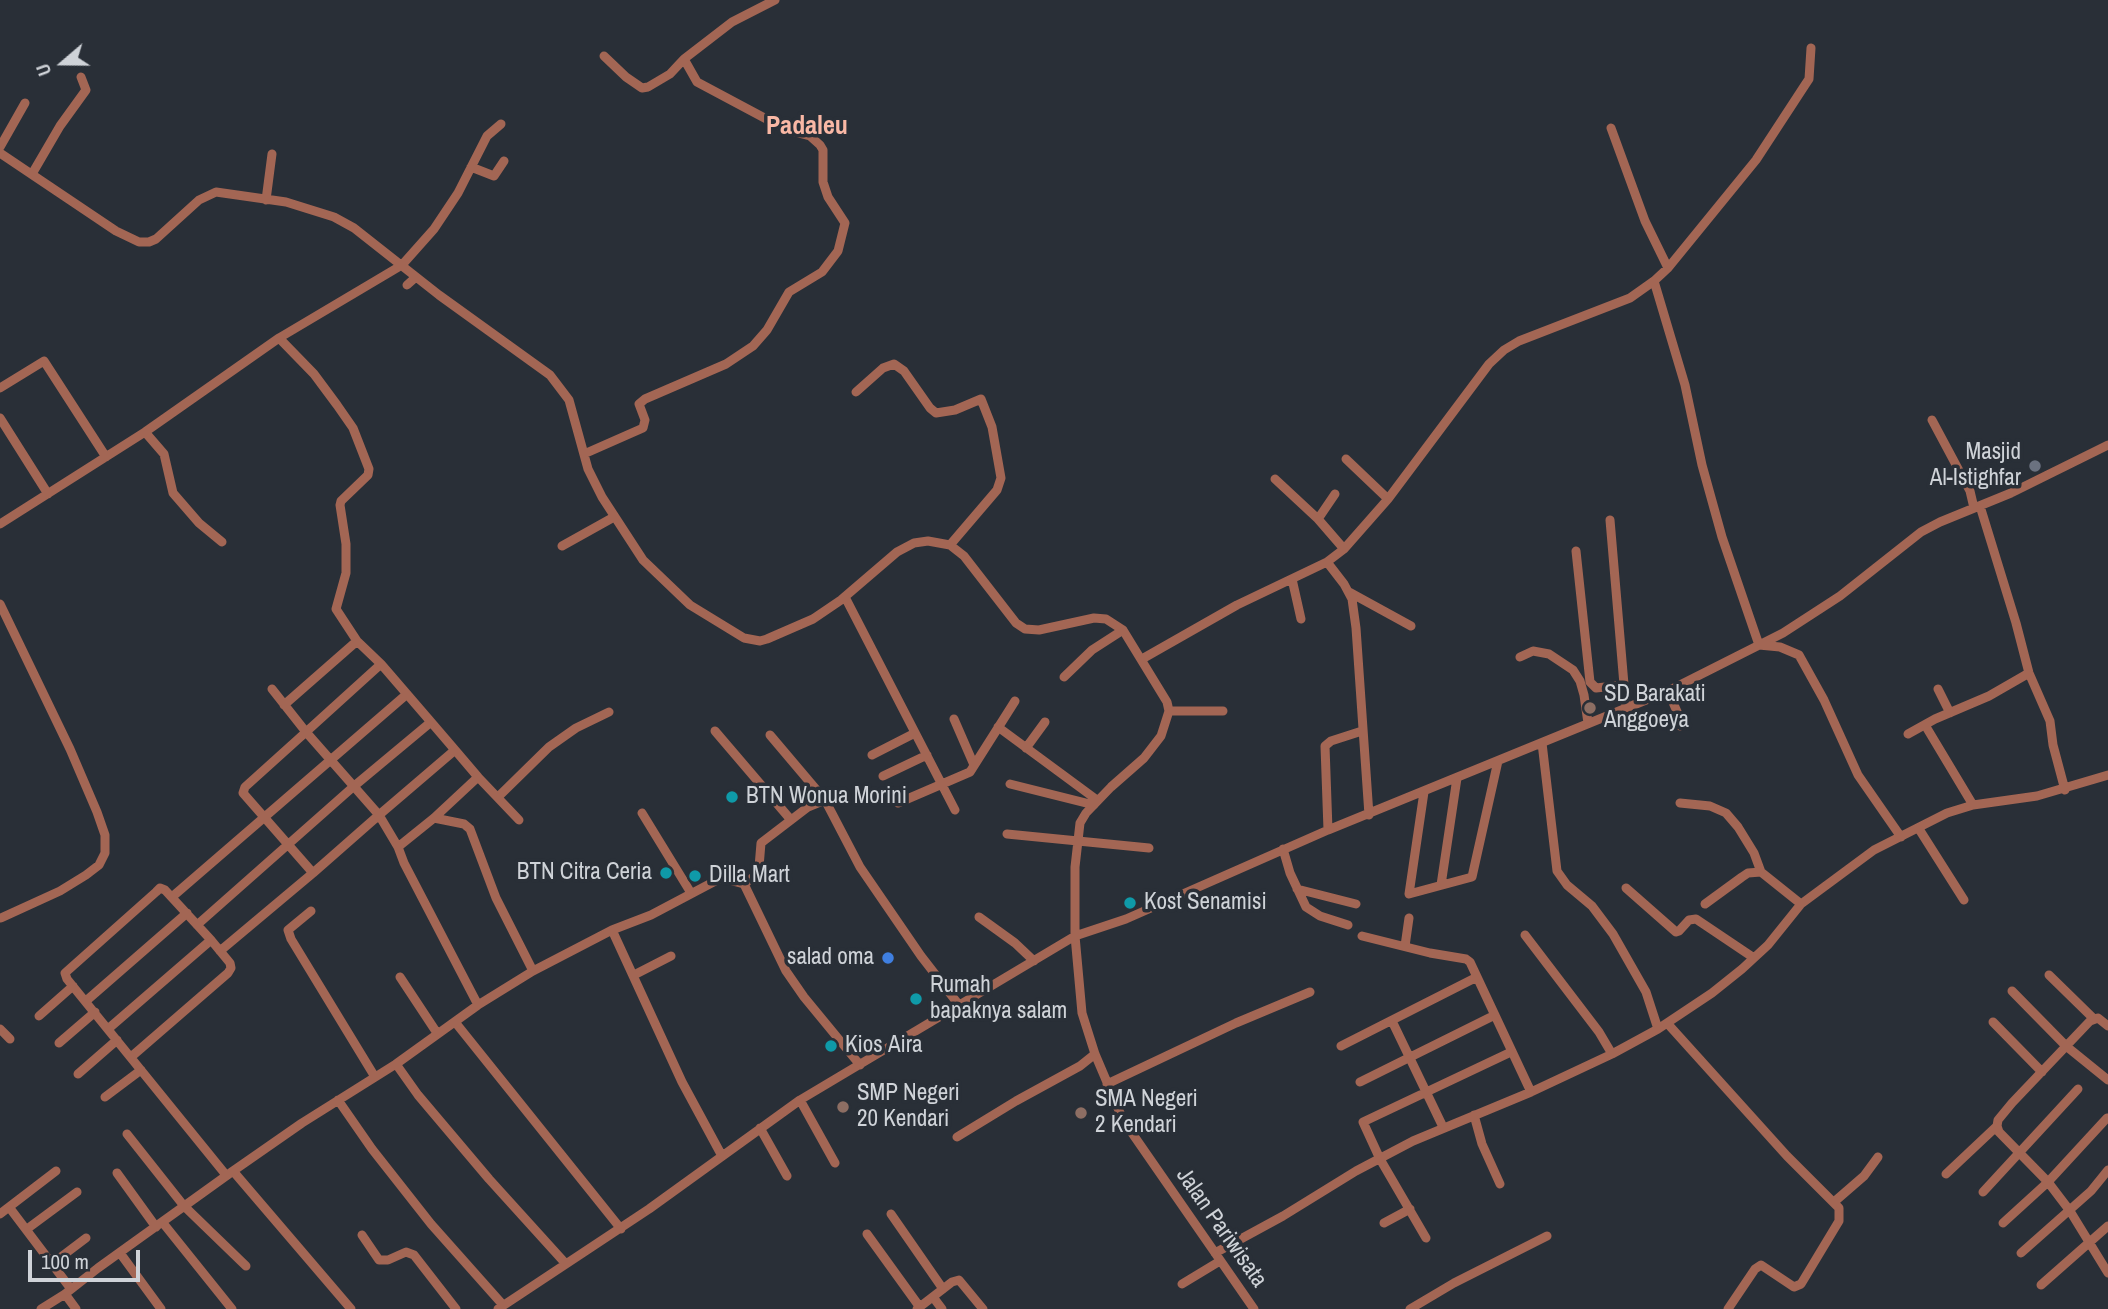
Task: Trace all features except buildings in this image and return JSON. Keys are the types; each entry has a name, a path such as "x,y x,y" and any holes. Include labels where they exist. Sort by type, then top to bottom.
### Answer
{"street":[{"path":"604,56 626,77 642,88 648,87 670,74 684,59 732,22 775,0"},
{"path":"1142,659 1237,605 1327,562 1344,549 1388,499 1489,364 1504,350 1519,341 1619,303 1654,282 1756,160 1809,79 1811,48"},
{"path":"584,454 643,428 645,420 639,404 645,399 726,364 753,346 767,330 789,292 822,272 838,251 843,238 845,223 828,197 823,182 822,150 816,140 787,130 696,82 684,59"},
{"path":"33,174 60,126 86,90 81,77"},
{"path":"0,148 25,103"},
{"path":"0,524 145,432 279,338 402,265 434,229 458,192 487,136 500,124"},
{"path":"1611,128 1645,221 1668,268"},
{"path":"265,200 272,154"},
{"path":"2,158 33,174 116,231 139,242 156,239 188,209 210,194 224,192 286,202 345,222 550,375 569,400 588,469 614,517 643,560 690,605 744,638 760,641 813,619 845,597 897,552 914,542 928,541 950,545 964,556 1016,622 1025,629 1039,630 1094,618 1106,619 1123,630 1167,702 1169,711 1161,736 1144,758 1082,818 1077,839"},
{"path":"471,167 495,176 504,161"},
{"path":"407,285 416,277"},
{"path":"1654,282 1685,385 1712,501 1743,603 1759,645"},
{"path":"279,338 314,374 353,428 369,469 368,475 340,505 346,544 346,573 336,609 358,641 519,820"},
{"path":"0,388 44,361 106,457"},
{"path":"856,392 883,368 894,364 904,371 936,413 955,410 981,399 992,427 1001,478 997,490 950,545"},
{"path":"0,418 48,494"},
{"path":"1931,420 1977,507 2016,623 2029,673 2050,721 2053,745 2065,790"},
{"path":"145,432 164,454 173,493 199,523 222,542"},
{"path":"338,1100 372,1149 431,1224 501,1307 621,1229 800,1100 1075,936 1126,919 1328,830 1668,691 1783,633 1840,596 1922,532 1940,522 2107,449"},
{"path":"1346,459 1388,499"},
{"path":"1275,479 1318,519 1344,549"},
{"path":"1318,519 1335,494"},
{"path":"562,547 614,517"},
{"path":"1610,520 1626,708"},
{"path":"1576,551 1590,682 1596,688 1623,685"},
{"path":"1327,562 1349,592 1411,626"},
{"path":"1292,579 1301,619"},
{"path":"1349,592 1356,628 1369,815"},
{"path":"845,597 955,810"},
{"path":"0,604 70,749 105,835 105,853 99,865 61,891 1,918"},
{"path":"1063,677 1092,650 1123,630"},
{"path":"284,705 358,641"},
{"path":"1759,645 1799,655 1858,775 1902,838"},
{"path":"1520,657 1533,651 1549,653 1573,670 1584,695 1588,723"},
{"path":"313,873 243,793 245,787 381,664"},
{"path":"1908,734 1989,696 2029,673"},
{"path":"272,689 379,816 398,847 478,1005"},
{"path":"1938,689 1950,713"},
{"path":"1668,691 1682,723 1680,726"},
{"path":"172,897 407,694"},
{"path":"898,803 970,772 1015,701"},
{"path":"1169,711 1223,711"},
{"path":"498,797 549,747 576,728 610,712"},
{"path":"954,719 974,765"},
{"path":"197,925 431,722"},
{"path":"1027,748 1045,722"},
{"path":"1925,725 1973,805"},
{"path":"998,727 1096,802"},
{"path":"715,731 791,820"},
{"path":"1328,830 1325,746 1331,741 1362,731"},
{"path":"872,755 915,733"},
{"path":"770,736 825,800 860,867 921,956 959,1005"},
{"path":"1542,744 1557,871 1567,885 1592,906 1613,934 1646,992 1658,1028"},
{"path":"220,951 456,750"},
{"path":"883,776 927,755"},
{"path":"1424,792 1409,894 1472,877 1498,761"},
{"path":"1182,1284 1217,1257 1380,1159 1443,1127 1531,1092 1612,1054 1667,1023 1712,993 1754,958 1801,904 1874,850 1947,813 1973,805 2065,790 2108,775"},
{"path":"398,847 478,777"},
{"path":"1441,885 1457,778"},
{"path":"1010,784 1096,802"},
{"path":"744,884 755,876 759,867 761,843 808,807 825,800"},
{"path":"1680,803 1710,806 1726,813 1754,853 1762,872 1801,904"},
{"path":"642,813 691,893"},
{"path":"434,818 464,824 470,829 496,898 533,971"},
{"path":"1920,829 1964,900"},
{"path":"1007,834 1149,848"},
{"name":"Jalan Pariwisata","path":"1077,839 1075,936 1082,1013 1095,1054 1123,1120 1254,1309"},
{"path":"1283,849 1306,907 1312,913 1348,925"},
{"path":"1705,904 1748,873 1762,872"},
{"path":"41,1309 229,1173 396,1064 478,1005 533,971 612,930 651,915 721,878 744,884 786,971 860,1065"},
{"path":"131,1057 229,973 231,968 211,940 172,897 160,888 65,973 141,1070 351,1309"},
{"path":"1626,888 1676,932 1689,920 1696,919 1754,958"},
{"path":"1297,889 1356,904"},
{"path":"311,911 288,930 291,939 375,1077"},
{"path":"86,1001 187,913"},
{"path":"979,917 1015,943 1034,961"},
{"path":"1405,946 1409,918"},
{"path":"612,930 682,1082 722,1156"},
{"path":"1525,935 1600,1032 1612,1054"},
{"path":"1362,936 1470,962 1531,1092"},
{"path":"108,1029 211,940"},
{"path":"634,975 671,956"},
{"path":"2049,975 2094,1019 2102,1020 2108,1026"},
{"path":"400,977 438,1033"},
{"path":"1341,1045 1477,977"},
{"path":"39,1016 73,986"},
{"path":"2012,991 2066,1046 2108,1080"},
{"path":"1107,1084 1236,1023 1310,992"},
{"path":"59,1043 95,1012"},
{"path":"1360,1082 1495,1015"},
{"path":"2094,1019 1998,1120 1997,1126 1999,1132 2048,1182 2070,1211 2108,1273"},
{"path":"1392,1021 1443,1127"},
{"path":"455,1022 621,1229"},
{"path":"1993,1022 2042,1072"},
{"path":"1667,1023 1787,1156 1839,1208 1839,1221 1801,1284 1794,1287 1761,1265 1755,1269 1728,1309"},
{"path":"0,1029 10,1039"},
{"path":"78,1074 117,1041"},
{"path":"1426,1238 1380,1159 1363,1122 1511,1052"},
{"path":"957,1137 1080,1066 1095,1054"},
{"path":"396,1064 418,1095 489,1179 566,1264"},
{"path":"105,1097 141,1070"},
{"path":"1983,1192 2078,1089"},
{"path":"800,1100 835,1163"},
{"path":"1474,1115 1482,1144 1500,1184"},
{"path":"2003,1223 2048,1182 2107,1118"},
{"path":"1946,1174 1997,1126"},
{"path":"760,1128 787,1176"},
{"path":"127,1134 184,1206 246,1266"},
{"path":"1834,1202 1864,1176 1878,1157"},
{"path":"2021,1253 2091,1191 2108,1170"},
{"path":"0,1214 56,1171"},
{"path":"117,1173 232,1309"},
{"path":"27,1229 77,1192"},
{"path":"9,1207 53,1264 76,1309"},
{"path":"1384,1223 1409,1209"},
{"path":"891,1214 943,1289"},
{"path":"2041,1285 2108,1226"},
{"path":"867,1234 918,1308 959,1280 984,1309"},
{"path":"362,1235 379,1259 388,1260 406,1252 414,1255 456,1309"},
{"path":"1410,1309 1454,1283 1547,1237"},
{"path":"53,1264 86,1238"},
{"path":"120,1253 160,1309"},
{"path":"933,1297 942,1309"}],"place":[{"name":"Masjid Al-Istighfar","path":"2035,466"},
{"name":"SD Barakati Anggoeya","path":"1590,708"},
{"name":"BTN Wonua Morini","path":"732,797"},
{"name":"BTN Citra Ceria","path":"666,873"},
{"name":"Dilla Mart","path":"695,876"},
{"name":"Kost Senamisi","path":"1130,903"},
{"name":"salad oma","path":"888,958"},
{"name":"Rumah bapaknya salam","path":"916,999"},
{"name":"Kios Aira","path":"831,1046"},
{"name":"SMP Negeri 20 Kendari","path":"843,1107"},
{"name":"SMA Negeri 2 Kendari","path":"1081,1113"}],"district":[{"name":"Padaleu","path":"807,127"}]}
